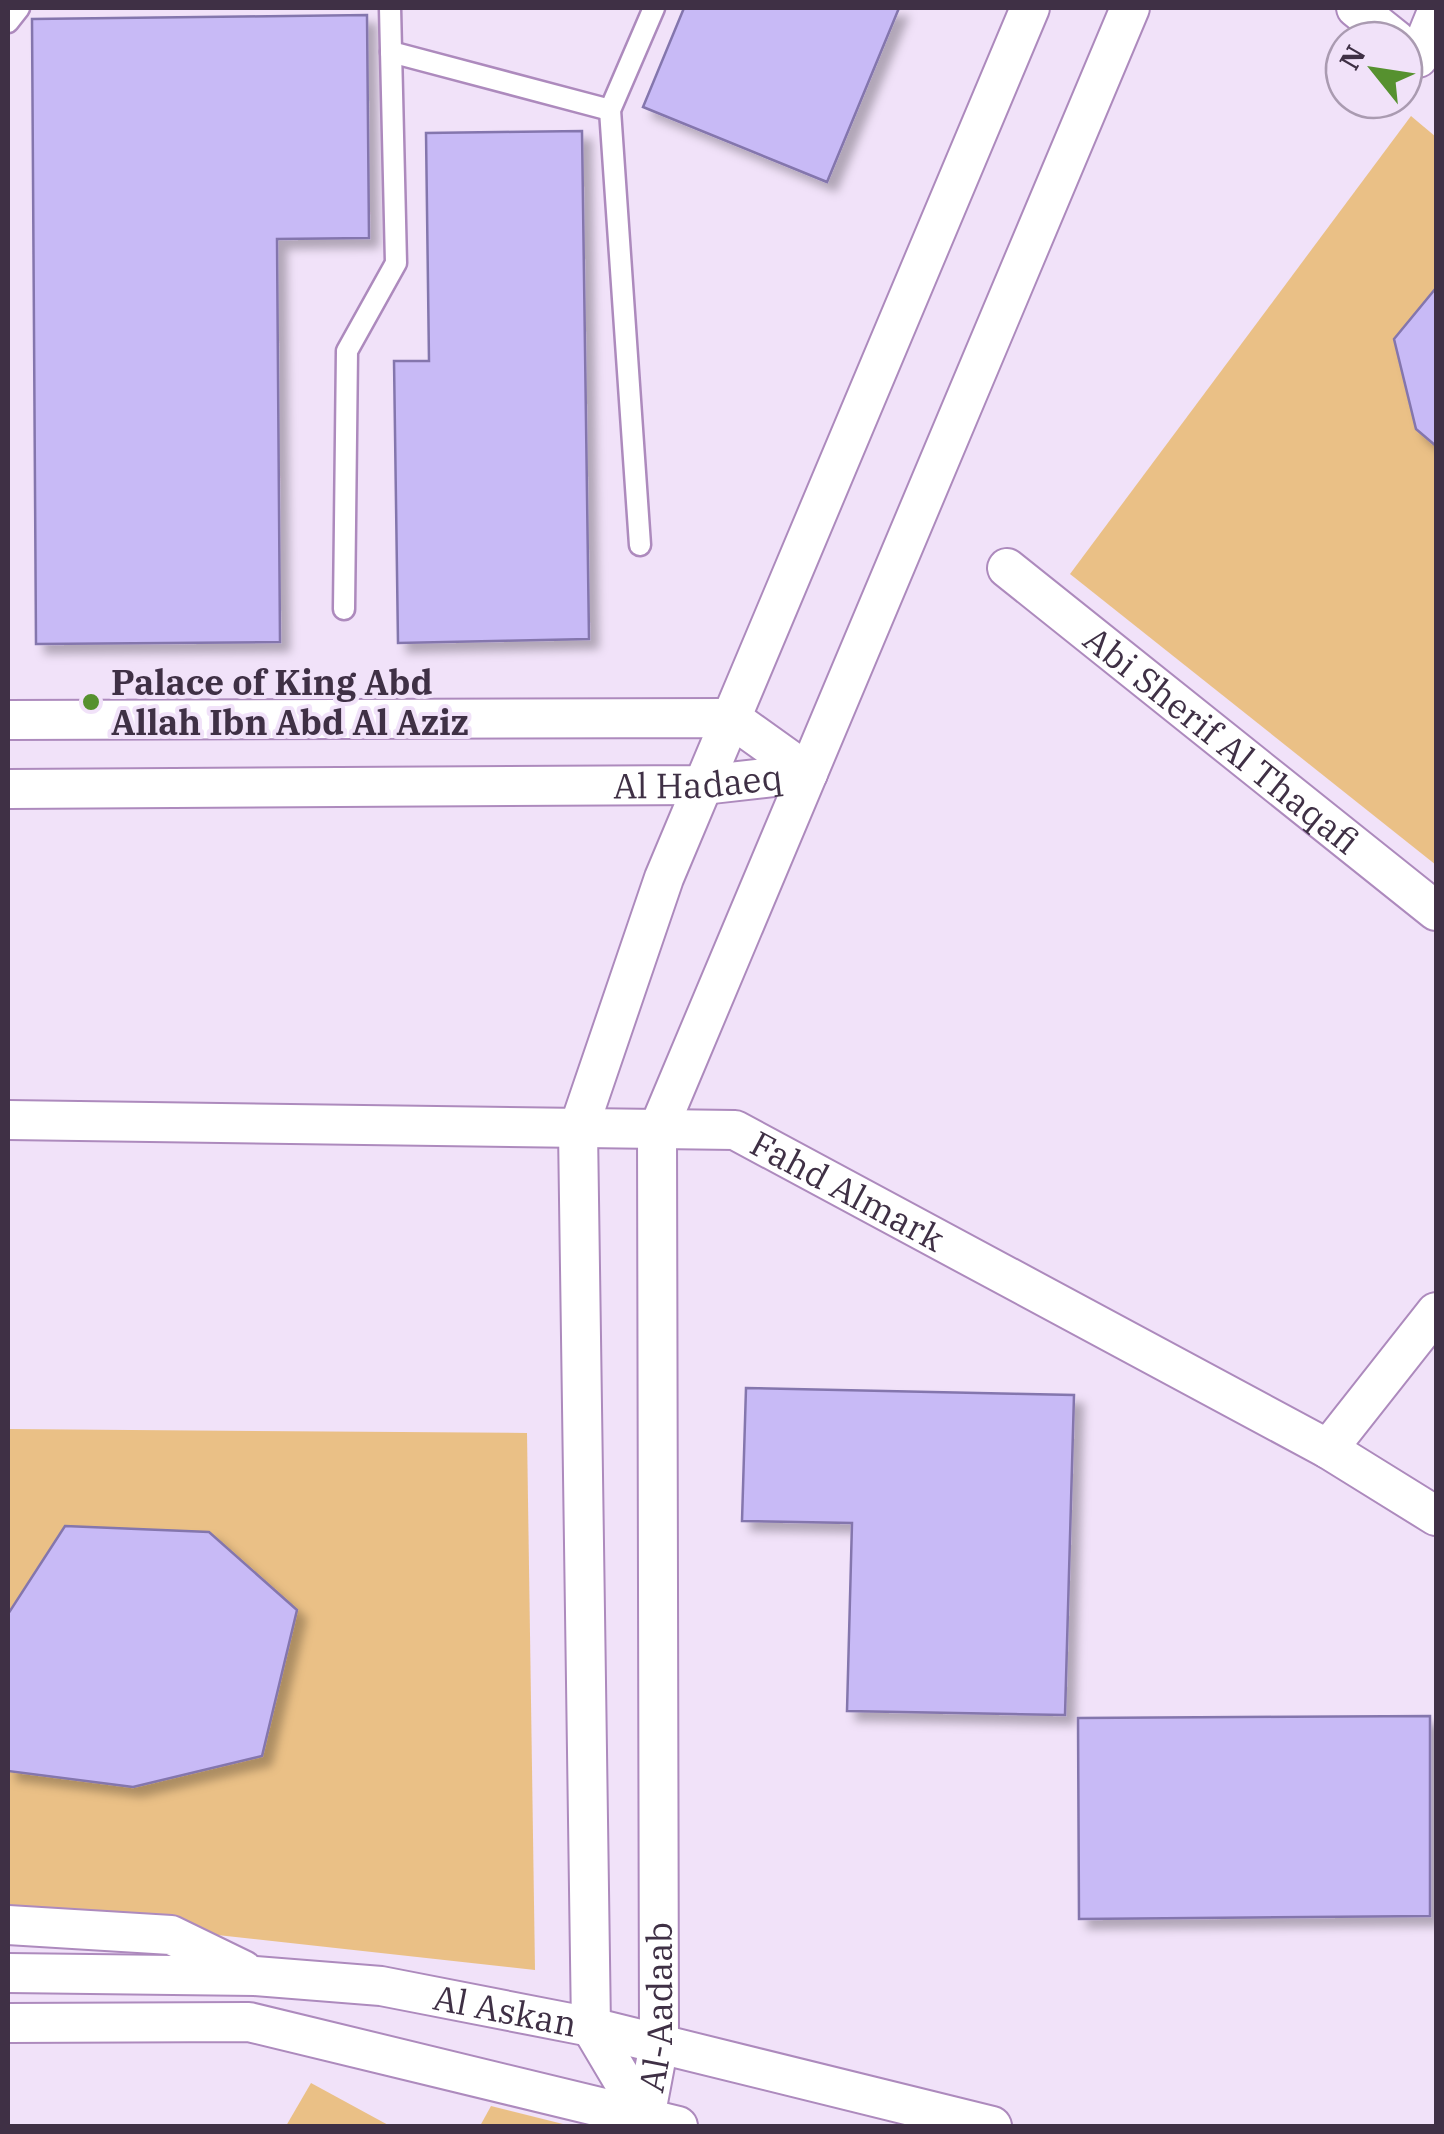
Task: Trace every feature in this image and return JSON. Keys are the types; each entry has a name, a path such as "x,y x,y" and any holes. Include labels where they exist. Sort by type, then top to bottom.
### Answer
{"street":[{"name":"Al-Aadaab","path":"662,2122 591,2027 578,1130 664,878 1030,8"},
{"path":"657,1132 1130,8"},
{"name":"Abi Sherif Al Thaqafi","path":"1007,568 1436,911"},
{"name":"Al Hadaeq","path":"8,720 731,718 808,773"},
{"name":"Al Hadaeq","path":"8,789 703,786 808,773"},
{"name":"Fahd Almark","path":"8,1120 657,1132 735,1130 1328,1449 1436,1516"},
{"name":"Al-Aadaab","path":"657,1132 662,2122"},
{"path":"1328,1449 1436,1312"},
{"path":"8,1925 171,1936 254,1976"},
{"name":"Al Askan","path":"8,1973 254,1976 381,1986 591,2027 992,2126"},
{"name":"Al Askan","path":"8,2023 249,2022 662,2122"}],"lane":[{"path":"8,22 20,8"},
{"path":"344,609 347,350 396,263 390,8"},
{"path":"640,545 610,110 654,8"},
{"path":"391,52 610,110"}],"shaded area":[{"path":"1408,120 1416,120 1436,137 1436,865 1070,574"},
{"path":"8,1429 527,1433 535,1970 8,1912"},
{"path":"311,2083 390,2126 286,2126"},
{"path":"491,2106 571,2126 480,2126"}],"building":[{"path":"684,8 899,8 827,182 643,107"},
{"path":"367,15 369,238 277,239 280,642 36,644 32,19"},
{"path":"582,131 589,639 398,643 394,361 429,361 426,133"},
{"path":"1436,288 1436,446 1416,429 1394,339"},
{"path":"746,1388 1074,1395 1065,1715 847,1711 852,1523 742,1521"},
{"path":"65,1526 209,1532 297,1610 262,1756 133,1787 8,1771 8,1614"},
{"path":"1430,1716 1430,1916 1079,1919 1078,1718"}],"place":[{"name":"Palace of King Abd Allah Ibn Abd Al Aziz","path":"91,702"}]}
